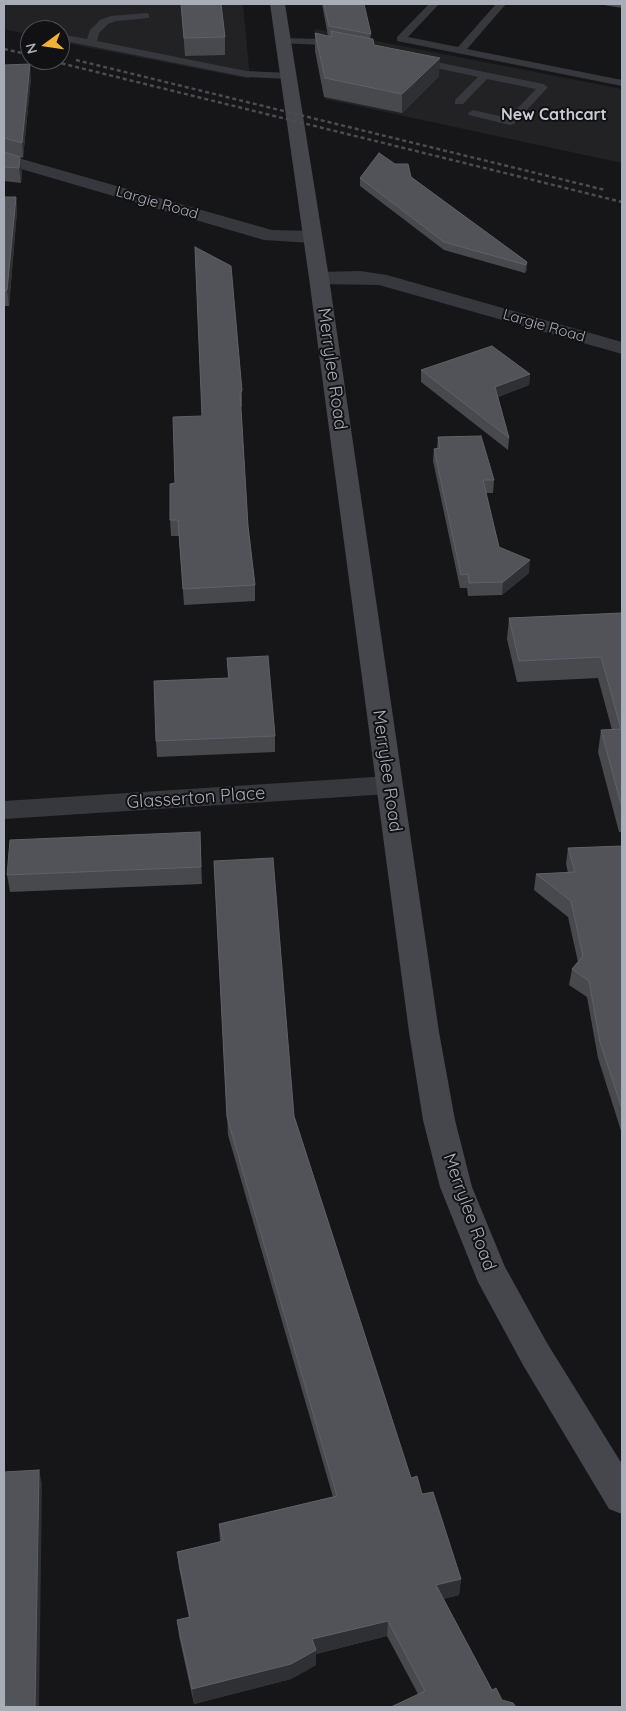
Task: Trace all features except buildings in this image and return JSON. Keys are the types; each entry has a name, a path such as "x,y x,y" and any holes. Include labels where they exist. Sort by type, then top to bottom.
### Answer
{"main road":[{"name":"Merrylee Road","path":"277,4 319,278 389,785 438,1120 456,1187 490,1272 507,1305 622,1496"}],"street":[{"name":"Largie Road","path":"4,159 271,236 312,237"},
{"name":"Largie Road","path":"319,278 360,276 380,279 622,348"},
{"name":"Glasserton Place","path":"4,810 389,785"}],"lane":[{"path":"434,4 401,39 622,83"},
{"path":"460,51 501,4"},
{"path":"91,43 94,32 104,22 114,18 146,16"},
{"path":"70,39 246,74 288,76"},
{"path":"283,41 323,42 351,48"},
{"path":"408,59 543,87 510,122 473,113"},
{"path":"459,102 485,75"}],"shaded area":[{"path":"4,4 243,4 250,79 70,44 70,20 20,20 20,33 4,29"},
{"path":"315,29 622,89 622,163 325,99 315,51"}],"railway":[{"path":"4,49 20,53"},
{"path":"76,60 605,190"},
{"path":"70,65 622,202"}],"district":[{"name":"New Cathcart","path":"554,115"}]}
